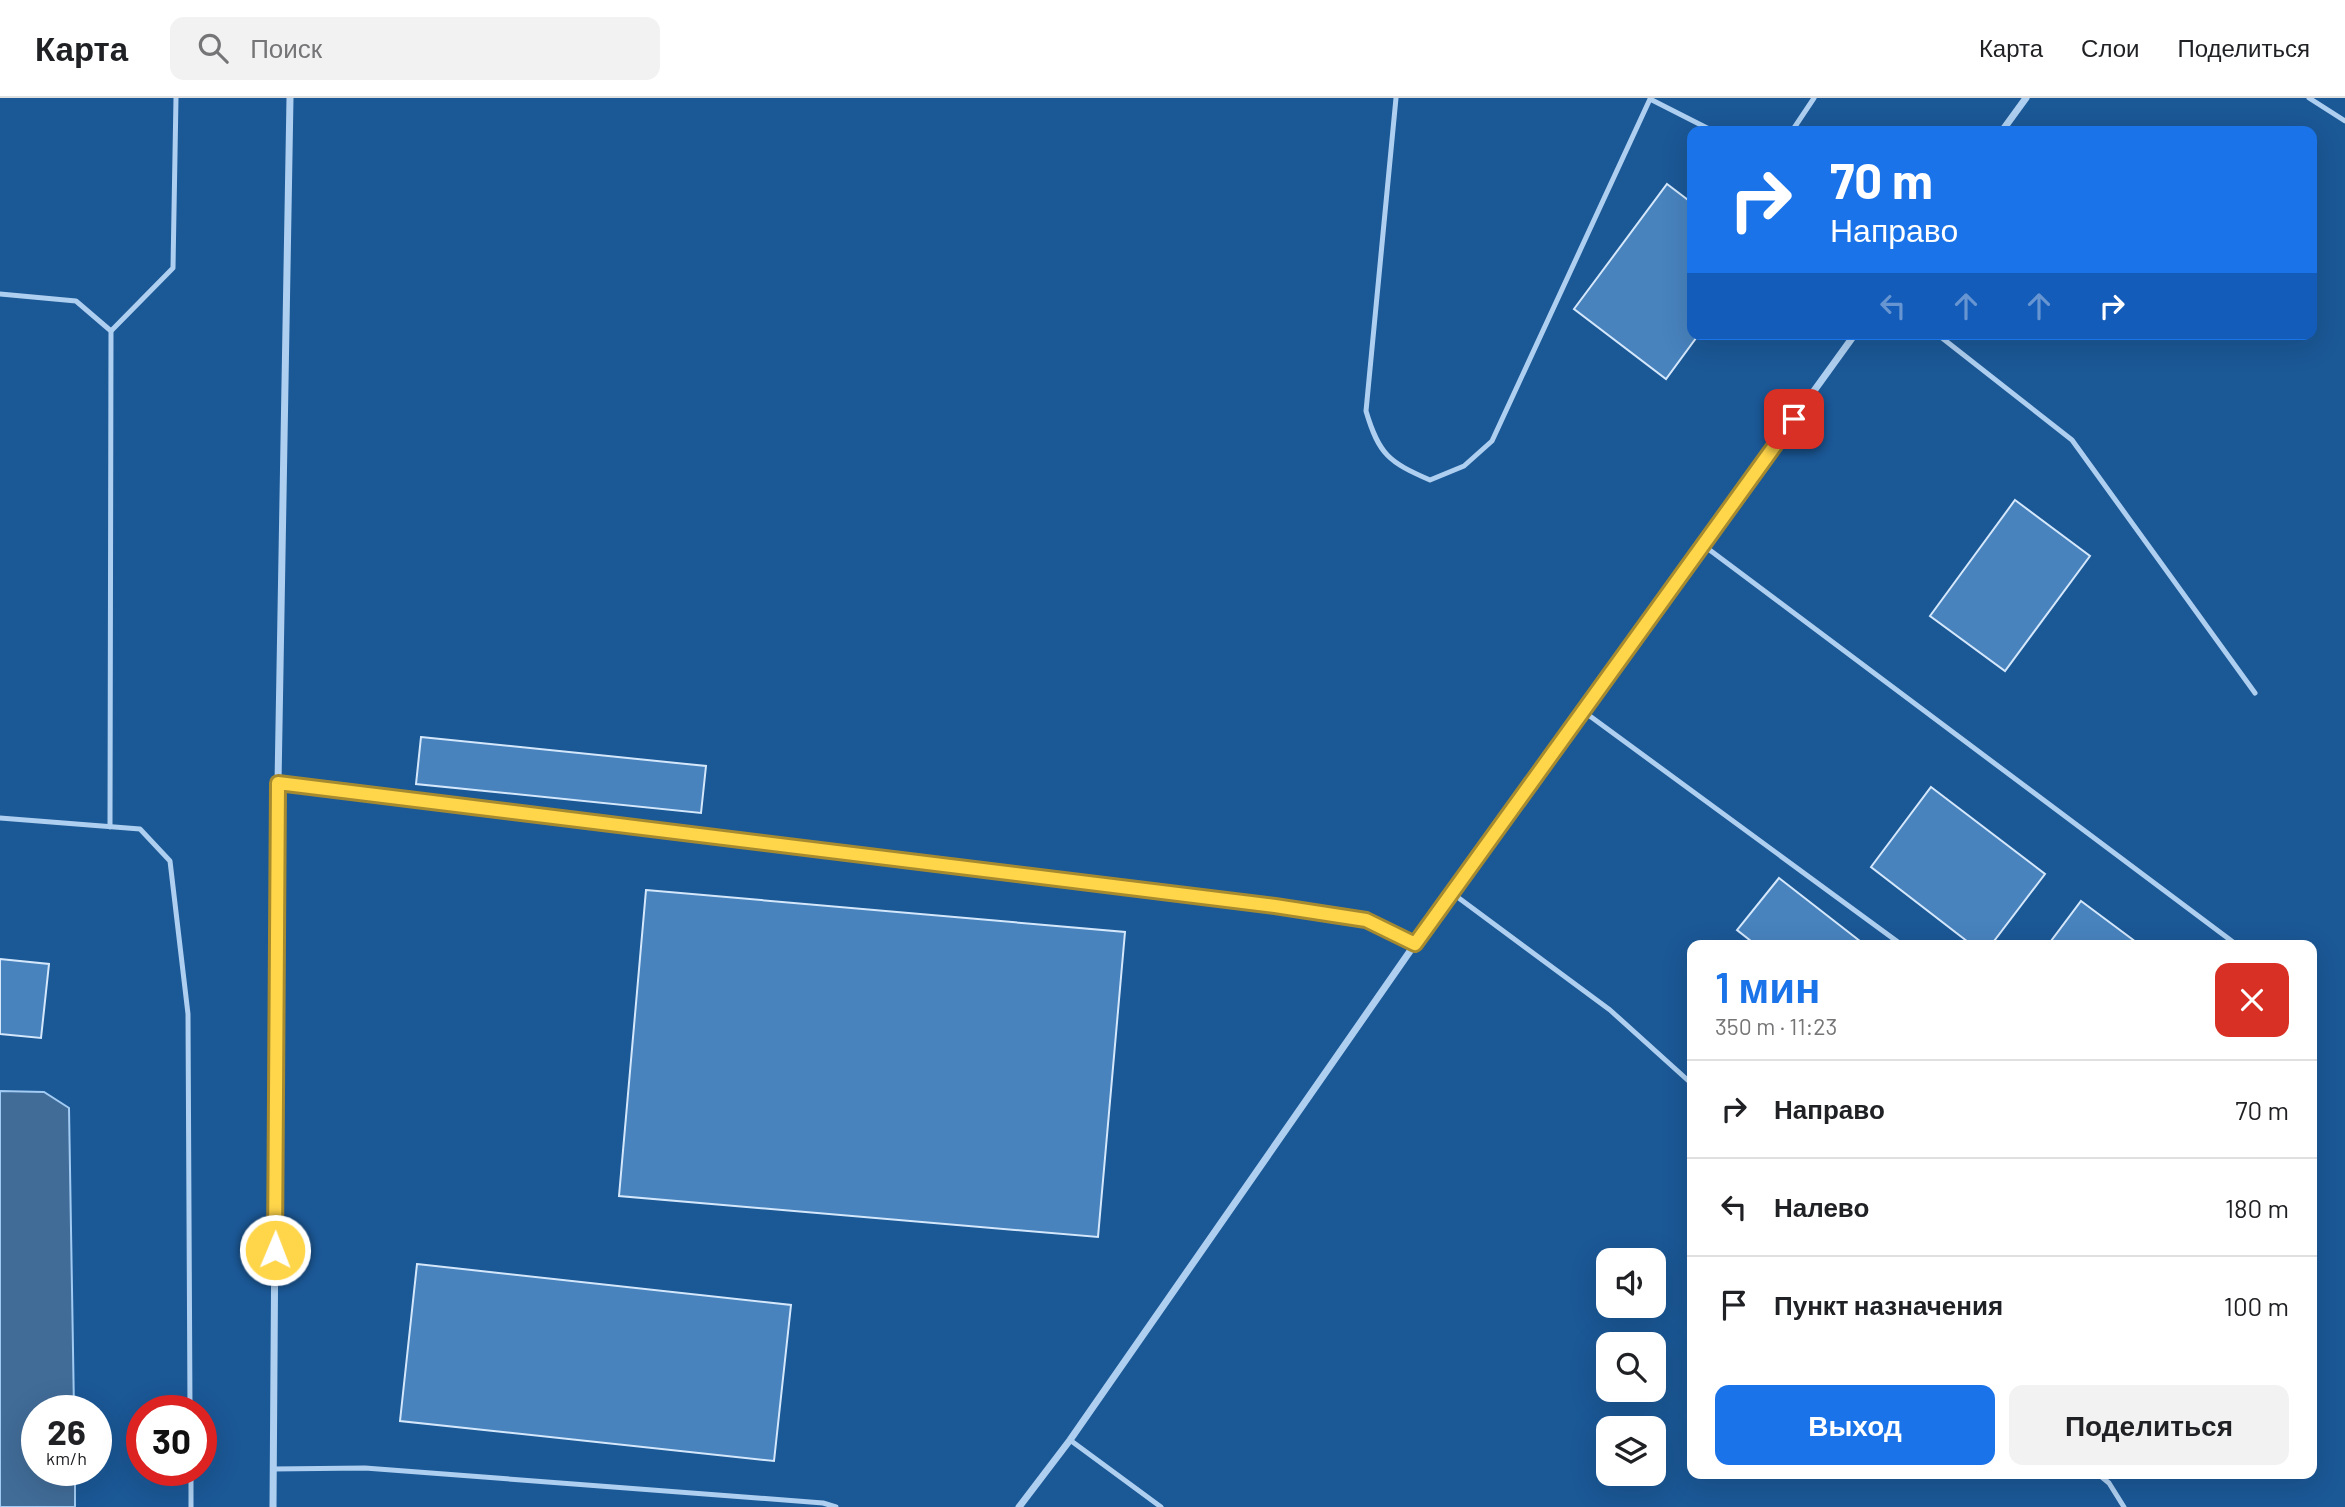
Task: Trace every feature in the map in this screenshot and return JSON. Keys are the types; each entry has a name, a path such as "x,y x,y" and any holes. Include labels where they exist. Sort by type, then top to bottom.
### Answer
{"street":[{"path":"272,1507 278,783 290,98"},
{"path":"2006,126 2026,98"},
{"path":"1019,1507 1070,1440 1415,944 1851,340"}],"lane":[{"path":"110,827 111,331 173,268 176,98"},
{"path":"1396,98 1366,411 1374,439 1397,466 1430,480 1464,466 1492,441 1650,99 1703,126"},
{"path":"1795,126 1814,98"},
{"path":"2309,98 2345,121"},
{"path":"0,294 76,301 111,331"},
{"path":"1945,340 2072,440 2255,693"},
{"path":"1703,545 2230,940"},
{"path":"1583,711 1895,940"},
{"path":"278,783 1275,906 1366,920 1415,944"},
{"path":"0,818 140,829 170,861 188,1014 190,1395"},
{"path":"1452,893 1610,1010 1687,1079"},
{"path":"1070,1440 1161,1507"},
{"path":"273,1469 365,1468 823,1503 836,1507"},
{"path":"2104,1479 2124,1507"},
{"path":"191,1486 191,1507"}],"water":[{"path":"0,1091 44,1092 69,1108 74,1395 21,1395 21,1486 75,1486 75,1507 0,1507"}],"building":[{"path":"1667,184 1687,199 1687,340 1695,340 1666,379 1574,309"},
{"path":"2015,500 2090,556 2005,671 1930,616"},
{"path":"421,737 706,766 701,813 416,784"},
{"path":"1931,787 2045,874 1995,940 1966,940 1871,867"},
{"path":"1779,878 1859,940 1750,940 1737,930"},
{"path":"646,890 1125,932 1098,1237 619,1196"},
{"path":"2081,901 2133,940 2052,940"},
{"path":"0,959 49,964 41,1038 0,1034"},
{"path":"417,1264 791,1305 774,1461 400,1421"}],"route":[{"path":"275,1250 278,783 1275,906 1366,920 1415,944 1794,419"}]}
